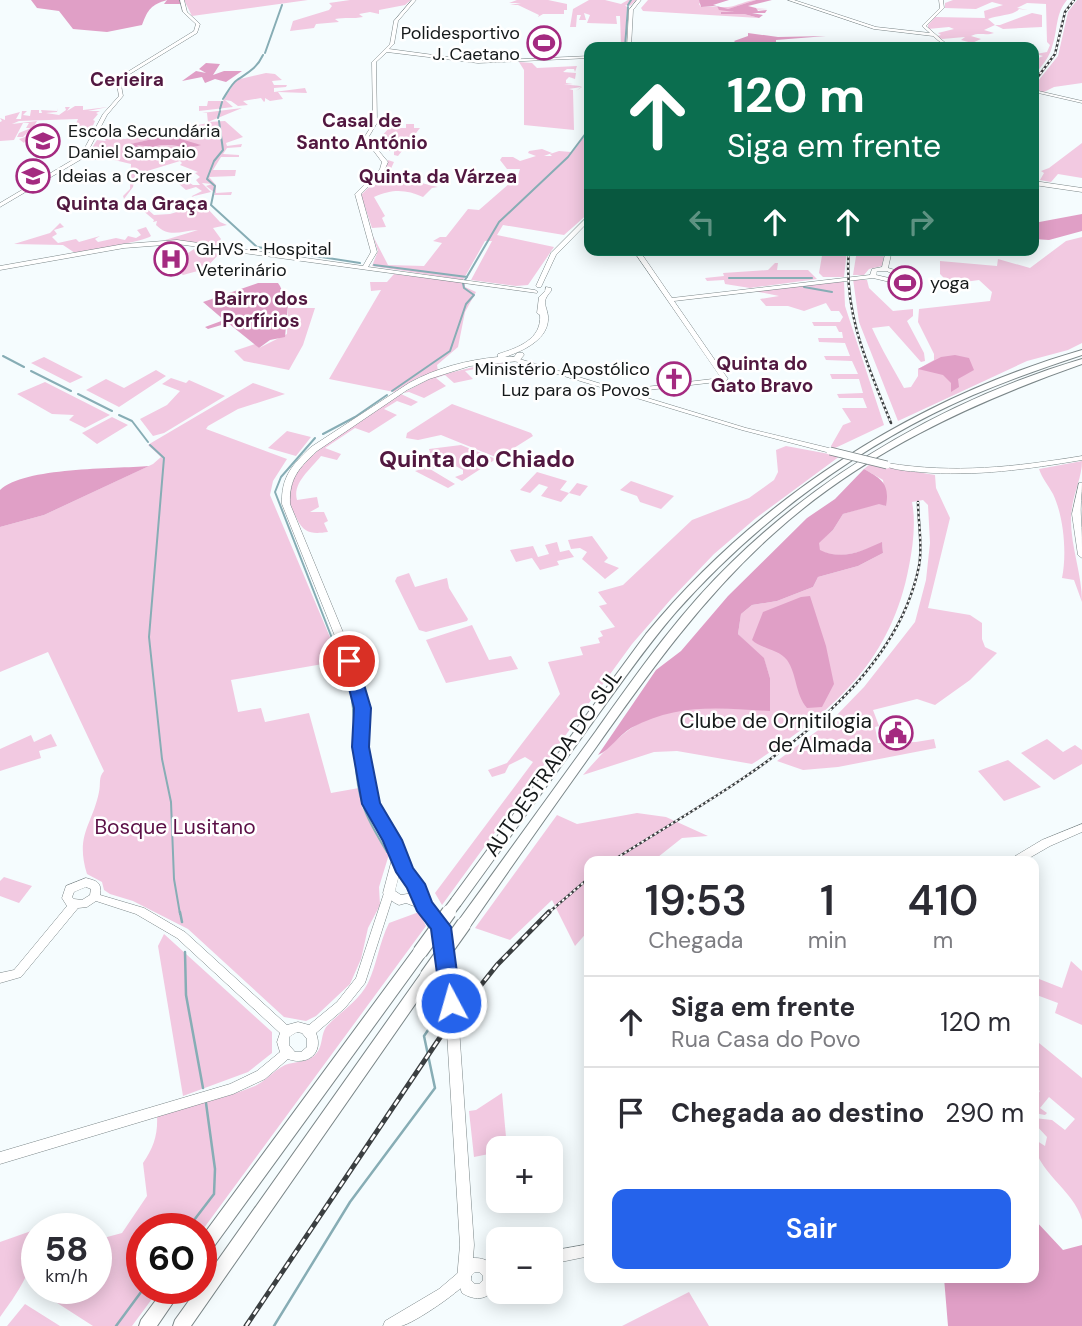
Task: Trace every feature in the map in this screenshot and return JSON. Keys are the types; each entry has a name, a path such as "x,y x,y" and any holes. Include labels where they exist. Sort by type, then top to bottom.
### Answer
{"highway":[{"name":"AUTOESTRADA DO SUL","path":"217,1229 646,641 721,559 782,505 841,462 901,427 962,394 1023,369 1082,352"},
{"name":"AUTOESTRADA DO SUL","path":"181,1326 662,647 735,564 795,510 854,468 975,401 1035,376 1082,361"},
{"path":"147,1326 163,1304"}],"main road":[{"path":"0,205 83,156 104,114 121,96 118,80 193,34 198,25 185,11 182,0"},
{"path":"629,42 631,12 639,0"},
{"path":"790,0 879,29 933,35 942,42"},
{"path":"365,267 374,251 358,197 364,186 382,170 385,162 382,155 366,140 375,123 374,62 385,50 478,62 584,57"},
{"path":"1039,92 1082,102"},
{"path":"1039,184 1082,190"},
{"path":"390,1326 481,1274 467,1245 450,984 441,927 423,905 371,804 361,747 362,708 354,671 284,500 285,486 321,442 405,389 440,372 514,356 542,330 539,324 542,308 540,291 551,258 584,223"},
{"path":"0,268 155,242 200,244 540,291"},
{"path":"639,389 725,379 640,256"},
{"path":"885,269 888,256"},
{"path":"670,300 873,275 886,280 897,276 895,271 885,269 874,270 873,275"},
{"path":"514,356 540,368 634,396 830,452 887,465 937,472 981,472 1078,459"},
{"path":"634,396 652,388"},
{"path":"1082,485 1076,514 1082,555"},
{"path":"1025,856 1068,833 1082,829"},
{"path":"311,1031 357,987 384,912 398,853"},
{"path":"384,912 415,894 414,884 404,877 390,888"},
{"path":"77,884 93,884 97,890 95,897 83,904 74,905 68,901 67,895 77,884"},
{"path":"390,888 394,899 406,899 423,905"},
{"path":"95,897 140,911 181,935 288,1032"},
{"path":"0,978 17,974 74,905"},
{"path":"0,1158 246,1084 287,1053 302,1055 312,1048 315,1039 311,1031 302,1027 288,1032 282,1045 287,1053"},
{"path":"563,1256 584,1251"}],"street":[{"path":"385,50 393,41 392,33 396,21 414,0"},
{"path":"933,35 925,25 942,8 941,0"}],"green space":[{"path":"184,0 308,0 192,16"},
{"path":"350,0 411,0 405,5 379,10 379,14 359,14 363,17 335,19 339,22 316,24 314,28 290,31 293,21 329,10 332,6 329,3"},
{"path":"517,0 548,0 567,4 567,10 564,10 564,14 543,14 538,17 539,15 518,5 510,5 521,3 509,3"},
{"path":"589,0 621,4 636,0 630,6 625,5 625,42 621,42 620,16 616,16 617,24 587,23 590,15 584,13 586,20 579,20 581,15 577,15 576,27 570,27 573,9"},
{"path":"648,0 699,0 702,1 699,4 701,7 728,7 756,0 721,14 744,14 759,18 643,11 641,8"},
{"path":"953,0 1067,0 1059,17 1049,55 1039,69 1039,58 1043,56 1039,53 1047,52 1050,45 1047,42 1046,4 1027,3 1017,8 1028,10 1019,9 1014,13 988,19 995,25 984,30 994,33 971,36 981,39 968,42 961,40 965,37 942,39 937,36 941,35 938,33 954,29 928,29 928,25 935,17 985,18 984,11 1003,5 992,2 976,9 945,8 945,3"},
{"path":"1077,0 1082,0 1082,83 1039,92 1039,80 1058,56 1068,12"},
{"path":"742,8 768,9 735,11"},
{"path":"1032,13 1042,15 1042,27 1003,29 995,25"},
{"path":"519,62 532,63 537,68 577,66 575,72 574,69 567,69 563,72 576,73 575,79 569,77 566,80 566,83 573,84 564,85 582,87 576,91 581,87 569,89 573,90 574,130 524,125 524,70"},
{"path":"266,73 275,74 282,80 272,81 274,85 287,85 274,88 274,92 305,88 307,93 278,92 283,99 270,101 265,98 264,102 261,98 243,101 248,105 238,106 225,100 233,107 199,111 199,106 207,106 208,101 223,101 236,80"},
{"path":"75,106 83,106 83,110 108,107 88,111 100,111 96,113 98,114 93,120 95,121 91,130 75,126 78,119 19,121 12,124 37,121 33,128 43,128 31,130 24,143 19,139 25,137 28,132 23,137 17,137 19,133 31,128 26,128 29,123 23,123 14,140 0,141 0,118 5,120 5,116 20,112 16,119 21,119 22,111 27,111 23,115 30,116 31,110 39,110 39,113 42,113 41,110 57,111 58,108 57,112 46,113 59,115 66,110 65,107 70,107 67,111"},
{"path":"242,108 208,122 225,121 243,137 226,143 227,146 242,144 241,147 227,148 223,154 239,157 221,157 213,170 236,170 235,176 209,177 216,185 216,193 232,192 231,195 214,195 206,186 212,184 202,183 211,192 190,197 202,191 196,187 186,190 179,184 188,182 200,185 196,180 200,177 195,173 198,172 180,165 180,161 144,172 136,171 133,187 124,199 123,196 130,189 131,164 110,159 95,160 89,152 97,140 106,141 102,137 181,132 128,145 194,147 200,145 184,142 182,138 191,139 193,134 188,134 190,131 199,130 198,125 208,123 207,113 202,113"},
{"path":"406,124 414,124 414,128 420,128 398,156 394,155 394,151 388,151 392,145 377,148 374,146 384,143 381,137 389,128 406,128"},
{"path":"584,137 584,217 564,235 503,225 497,235 554,247 528,285 471,280 492,241 485,241 463,280 372,266 378,251 373,236 388,265 424,266 442,243 433,241 446,237 468,209 479,210 518,176 520,169 507,169 500,160 502,157 513,157 520,161 536,156 528,153 529,151 542,149 552,153 544,156 552,156 550,154 559,151 571,152 569,157"},
{"path":"1082,143 1082,178 1058,174 1051,182 1040,180 1044,173 1041,171"},
{"path":"388,160 394,162 388,175 438,187 432,188 423,197 400,191 374,197 385,216 382,218 386,227 372,228 361,195 384,172"},
{"path":"139,202 154,215 170,214 197,206 203,210 207,208 220,222 227,225 213,228 221,239 217,245 165,240 198,230 166,232 156,225 157,221 153,222 154,220 134,203"},
{"path":"60,223 64,227 54,230 57,234 52,237 58,243 76,239 79,242 100,236 95,239 98,242 116,238 125,240 128,236 136,238 141,235 137,230 146,227 151,236 75,253 63,245 14,244 50,233"},
{"path":"1082,237 1082,343 1068,350 1027,361 898,421 859,322 853,279 867,280 869,288 893,311 913,309 913,316 907,321 924,353 925,361 921,362 889,326 872,328 904,388 911,387 918,376 918,369 934,360 934,354 918,322 919,309 990,301 992,292 979,280 950,284 940,274 940,261 997,266 998,259 1030,268 1066,241"},
{"path":"194,249 219,254 205,269 183,275 170,265"},
{"path":"822,256 846,256 844,277 823,277 819,273"},
{"path":"856,256 884,256 882,266 869,269 864,275 853,275"},
{"path":"778,263 777,270 808,270 817,279 750,288 725,284 724,280 707,281 705,278 724,276 723,273 768,270"},
{"path":"394,274 465,283 465,287 476,292 465,312 458,347 437,365 438,371 419,377 394,392 329,379 381,290 371,291 370,282 387,282"},
{"path":"844,281 845,306 884,425 833,449 831,446 843,425 851,422 842,408 867,408 863,398 839,398 837,394 863,393 859,379 832,379 830,374 858,374 852,361 826,360 824,356 850,356 845,343 819,342 818,338 843,338 842,332 839,332 836,326 814,326 812,322 840,322 843,317 839,311 831,311 826,303 804,311 788,306 766,306 760,299 779,296 754,291"},
{"path":"288,308 315,308 303,345 289,370 244,361 234,351 255,344 259,348 287,334"},
{"path":"44,357 83,377 70,383 31,363"},
{"path":"494,362 510,362 465,371 473,379 454,383 445,375 436,378 446,386 424,398 409,392 403,393 433,377"},
{"path":"156,370 166,376 119,407 86,390 106,379 124,388"},
{"path":"171,378 186,383 189,380 225,396 164,433 153,436 140,419 167,405 180,391 162,384"},
{"path":"45,382 110,415 85,428 69,420 74,415 52,414 17,394"},
{"name":"Bosque Lusitano","path":"253,383 285,394 238,409 206,429 287,459 273,481 270,495 340,661 231,680 238,712 261,708 265,722 309,713 331,793 359,788 362,807 386,852 390,851 379,887 380,905 368,928 361,959 350,984 316,1016 306,1021 284,1017 188,929 133,901 110,894 104,890 102,882 87,874 84,840 104,771 48,652 0,672 0,527 44,515 153,464 161,457 148,445"},
{"path":"401,394 418,402 411,406 397,401 384,409 397,415 369,433 355,428 325,448 341,454 337,460 321,456 303,476 297,488 297,500 317,497 319,507 310,512 324,512 328,521 324,523 328,532 313,533 306,530 297,519 289,498 292,483 301,467 333,438"},
{"path":"452,404 533,436 498,458 441,435 418,440 406,438 407,433"},
{"path":"112,417 128,425 97,444 82,433"},
{"path":"287,431 311,437 296,456 268,448"},
{"path":"461,445 496,459 462,481 455,477 463,474 463,470 452,464 430,469 455,484 448,488 415,471 434,465 429,449"},
{"path":"786,446 840,456 756,518 714,554 672,598 632,644 442,905 435,893 533,762 525,757 509,765 505,773 492,777 488,770 507,763 560,694 548,662 583,655 580,647 600,643 598,638 603,636 600,631 615,627 599,606 607,604 598,592 623,585 692,520 749,498 774,480 778,472 776,450"},
{"path":"1082,461 1071,520 1082,602 1074,580 1062,578 1064,547 1060,513 1039,469"},
{"path":"870,464 935,475 936,488 950,518 928,608 970,615 982,623 985,647 997,653 970,680 935,705 917,699 873,710 879,726 875,727 878,743 934,739 936,748 838,767 803,770 777,761 833,719 864,687 915,622 926,580 930,543 928,505 923,500 912,502 913,542 900,600 888,631 872,658 832,705 752,764 677,751 654,752 583,775 626,732 659,715 695,709 769,710 770,678 764,659 738,634 741,614 752,605 777,601 813,587 818,577 858,566 883,553 882,543 859,552 836,555 820,551 818,543 833,530 843,514 879,503 886,506 883,480 864,469"},
{"path":"537,472 567,481 560,490 569,493 561,502 541,496 548,487 539,484 530,493 520,490"},
{"path":"631,481 674,496 661,509 640,502 637,496 620,490"},
{"path":"577,483 588,486 580,496 569,493"},
{"path":"592,536 608,558 604,562 619,568 605,579 582,559 587,552 580,548 571,549 568,540"},
{"path":"557,542 560,552 569,550 574,557 557,561 559,565 540,570 532,558 516,562 510,550 533,546 538,557 549,554 545,545"},
{"path":"409,573 415,587 447,578 449,588 467,621 426,632 419,630 395,581 397,577"},
{"path":"472,625 489,660 511,656 518,669 446,683 426,640"},
{"path":"51,734 57,746 39,751 41,758 0,771 0,749 31,735 34,742"},
{"path":"1047,739 1063,752 1075,745 1082,750 1082,764 1054,780 1021,753"},
{"path":"1008,760 1041,787 1004,801 978,771"},
{"path":"637,813 666,817 708,836 682,838 659,856 584,856 584,936 575,946 552,900 510,940 475,928 557,815 577,824"},
{"path":"4,877 32,886 19,903 0,896 0,881"},
{"path":"419,912 426,926 215,1213 136,1213 147,1196 143,1163 154,1140 157,1115 243,1091 259,1084 285,1065 312,1058 320,1048 327,1026 354,1001 368,983 389,923"},
{"path":"164,934 272,1032 272,1053 248,1072 183,1096 158,946"},
{"path":"1071,961 1082,971 1082,1025 1055,1013 1058,1003 1039,996 1039,979 1062,988"},
{"path":"1039,1043 1082,1078 1082,1220 1078,1209 1039,1158 1039,1142 1045,1146 1047,1137 1039,1128 1039,1119 1052,1120 1065,1130 1075,1119 1049,1097 1040,1108 1047,1113 1039,1114"},
{"path":"502,1093 506,1136 486,1136 486,1155 474,1157 469,1111 476,1110"},
{"path":"126,1227 126,1304 148,1304 132,1326 93,1326 59,1304 112,1304 112,1236 122,1233"},
{"path":"21,1235 21,1285 0,1317 0,1242"},
{"path":"689,1292 709,1326 622,1326"},
{"path":"25,1304 60,1326 7,1326"}],"shaded area":[{"path":"31,0 167,0 151,8 142,25 107,32 73,29 59,11 37,8"},
{"path":"167,0 180,0 181,4 164,4"},
{"path":"699,0 729,0 713,5 717,6 701,7"},
{"path":"756,0 772,0 748,6 758,11 767,10 765,13 752,13 763,15 759,18 744,14 721,14 734,12 719,10 717,6 728,9"},
{"path":"748,33 778,37 826,36 776,42 734,41 748,36"},
{"path":"206,63 220,64 213,75 224,71 242,71 226,82 215,79 205,83 202,77 182,81 196,71 206,73 199,69"},
{"path":"179,133 193,134 191,139 184,140 201,145 126,145"},
{"path":"1082,214 1082,231 1049,240 1039,239 1039,222"},
{"path":"258,283 278,283 280,286 288,305 285,337 270,340 259,348 228,323 208,329 205,327 224,320 203,302"},
{"path":"955,355 969,358 974,370 958,379 959,387 951,392 951,383 943,375 918,369 941,357"},
{"path":"149,466 44,515 0,527 0,490 12,482 48,473"},
{"path":"864,469 876,476 886,487 886,506 879,504 843,514 833,530 819,543 820,550 844,555 882,542 883,553 858,566 818,577 813,587 777,601 752,605 741,614 738,634 764,658 770,678 770,711 699,709 665,714 631,728 598,755 656,670 681,651 728,596 807,518 835,499"},
{"path":"810,596 826,646 834,684 822,707 807,708 800,697 793,671 784,656 752,640 763,612"},
{"path":"1039,1224 1063,1250 1082,1245 1082,1326 948,1326 944,1283 1039,1283"}],"waterway":[{"path":"628,5 631,0"},
{"path":"265,53 282,5"},
{"path":"625,42 628,7"},
{"path":"223,99 233,83 255,67 263,55"},
{"path":"220,109 222,102"},
{"path":"218,118 220,111"},
{"path":"219,121 223,150 214,161 207,179 215,186 211,205 257,247 360,263"},
{"path":"467,277 499,222 568,157 584,136"},
{"path":"374,265 467,277"},
{"path":"729,278 812,278"},
{"path":"392,391 450,351 466,304 474,295 464,288 463,283"},
{"path":"804,287 832,292"},
{"path":"3,356 24,367"},
{"path":"31,371 71,391"},
{"path":"78,394 112,411"},
{"path":"323,434 355,417 387,395"},
{"path":"119,415 132,421 148,442"},
{"path":"315,438 281,477 275,492 344,669"},
{"path":"150,445 164,458 149,637 162,759 171,802 174,879 180,914"},
{"path":"347,677 353,709 359,793 369,819 387,852"},
{"path":"404,883 409,890"},
{"path":"180,912 182,922"},
{"path":"421,912 430,929"},
{"path":"185,952 186,995 203,1088"},
{"path":"439,969 444,990"},
{"path":"274,1326 350,1202 435,1088 424,1036 437,1017 445,996"},
{"path":"199,1213 214,1194 215,1169 206,1103"},
{"path":"116,1326 132,1304"}],"railway":[{"path":"1039,75 1055,54 1065,12 1074,0"},
{"path":"849,256 850,296 859,339 891,423"},
{"path":"620,856 702,805 796,739 839,702 875,661 902,616 919,566 918,502"},
{"path":"547,914 584,882"},
{"path":"246,1326 445,1030 497,965 547,914"}],"place":[{"name":"Polidesportivo J. Caetano","path":"544,43"},
{"name":"Escola Secundária Daniel Sampaio","path":"43,141"},
{"name":"Ideias a Crescer","path":"33,176"},
{"name":"GHVS - Hospital Veterinário","path":"171,259"},
{"name":"yoga","path":"905,283"},
{"name":"Ministério Apostólico Luz para os Povos","path":"674,379"},
{"name":"Clube de Ornitilogia de Almada","path":"896,733"}],"district":[{"name":"Cerieira","path":"127,79"},
{"name":"Casal de Santo António","path":"362,131"},
{"name":"Quinta da Várzea","path":"438,176"},
{"name":"Quinta da Graça","path":"132,203"},
{"name":"Bairro dos Porfírios","path":"261,309"},
{"name":"Quinta do Gato Bravo","path":"762,374"},
{"name":"Quinta do Chiado","path":"477,459"}],"route":[{"path":"349,661 354,671 362,708 361,747 371,804 392,840 406,872 416,884 423,905 441,927 451,1003"}]}
